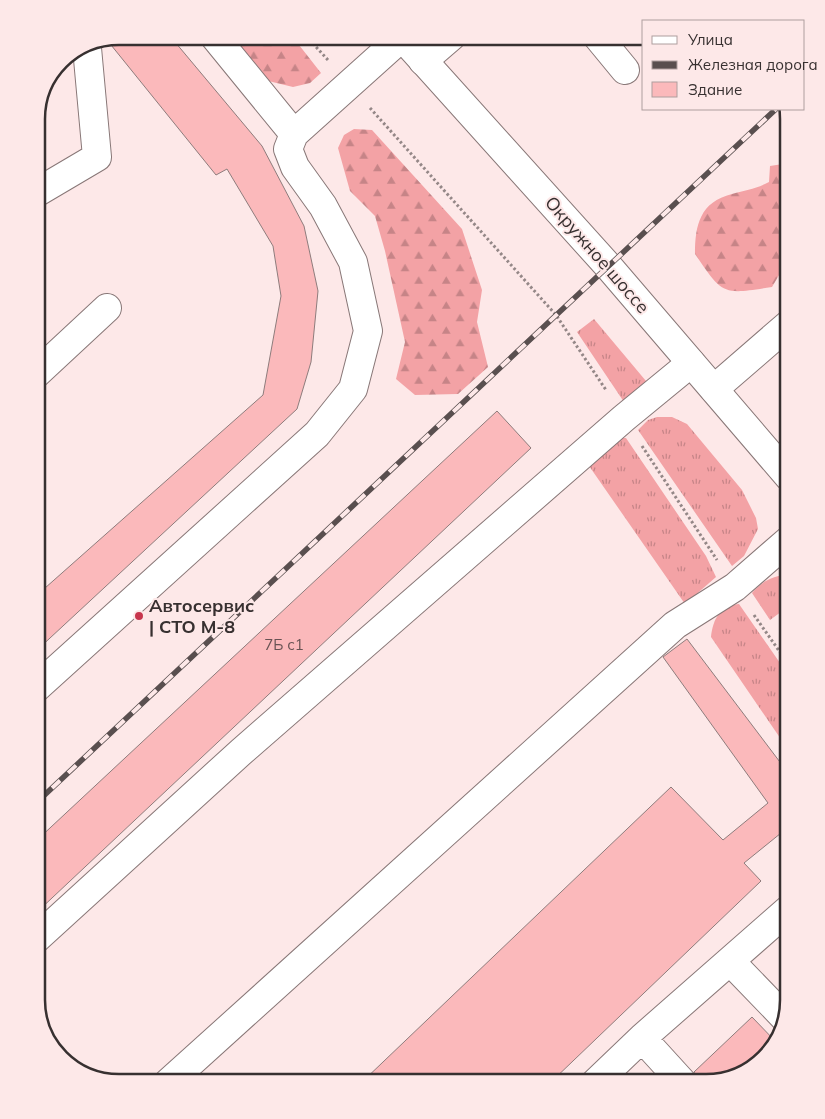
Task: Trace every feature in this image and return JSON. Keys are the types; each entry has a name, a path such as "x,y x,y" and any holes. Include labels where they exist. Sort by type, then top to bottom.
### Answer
{"main road":[{"path":"221,45 294,134"},
{"path":"45,680 317,434 353,389 368,331 353,262 323,206 295,167 288,149 294,134 393,45"},
{"name":"Окружное шоссе","path":"409,45 609,267 780,466"},
{"path":"423,61 442,45"},
{"path":"604,45 625,70"},
{"path":"45,188 97,157 87,53"},
{"path":"45,366 107,308"},
{"path":"714,389 780,332"},
{"path":"45,931 241,752 624,418 691,363"},
{"path":"178,1074 675,625 735,587 780,548"},
{"path":"604,1074 642,1038 780,917"},
{"path":"730,961 779,1012"},
{"path":"642,1038 672,1074"}],"path":[{"path":"314,45 556,316 780,652"}],"green space":[{"path":"221,45 299,45 321,73 310,83 293,87 256,78"},
{"path":"354,129 372,130 462,229 482,290 477,322 488,367 458,394 415,395 396,379 405,342 385,251 375,216 350,191 338,148 344,135"},
{"path":"780,164 780,274 772,287 743,291 725,289 712,278 695,254 698,224 706,209 721,198 769,182 770,166"},
{"path":"594,319 646,381 638,393 624,402 577,332"},
{"path":"657,417 672,417 687,424 742,490 756,518 758,529 744,556 732,566 638,430 648,420"},
{"path":"618,438 626,438 706,556 716,577 685,604 587,463"},
{"path":"780,576 780,613 770,620 752,593 760,585"},
{"path":"739,604 780,663 780,738 711,637 713,625 718,615 732,605"}],"building":[{"path":"178,45 262,146 304,226 318,291 311,362 297,409 45,643 45,588 263,395 281,296 273,246 227,169 216,175 111,46"},
{"path":"497,411 531,448 45,905 45,833"},
{"path":"687,639 780,762 780,834 744,863 761,881 559,1074 370,1074 671,787 723,840 768,803 663,657"},
{"path":"752,1017 770,1036 765,1045 751,1059 735,1068 706,1074 695,1074 694,1072"}],"railway":[{"path":"45,795 775,110"}],"place":[{"name":"Автосервис | СТО М-8","path":"139,616"}]}
